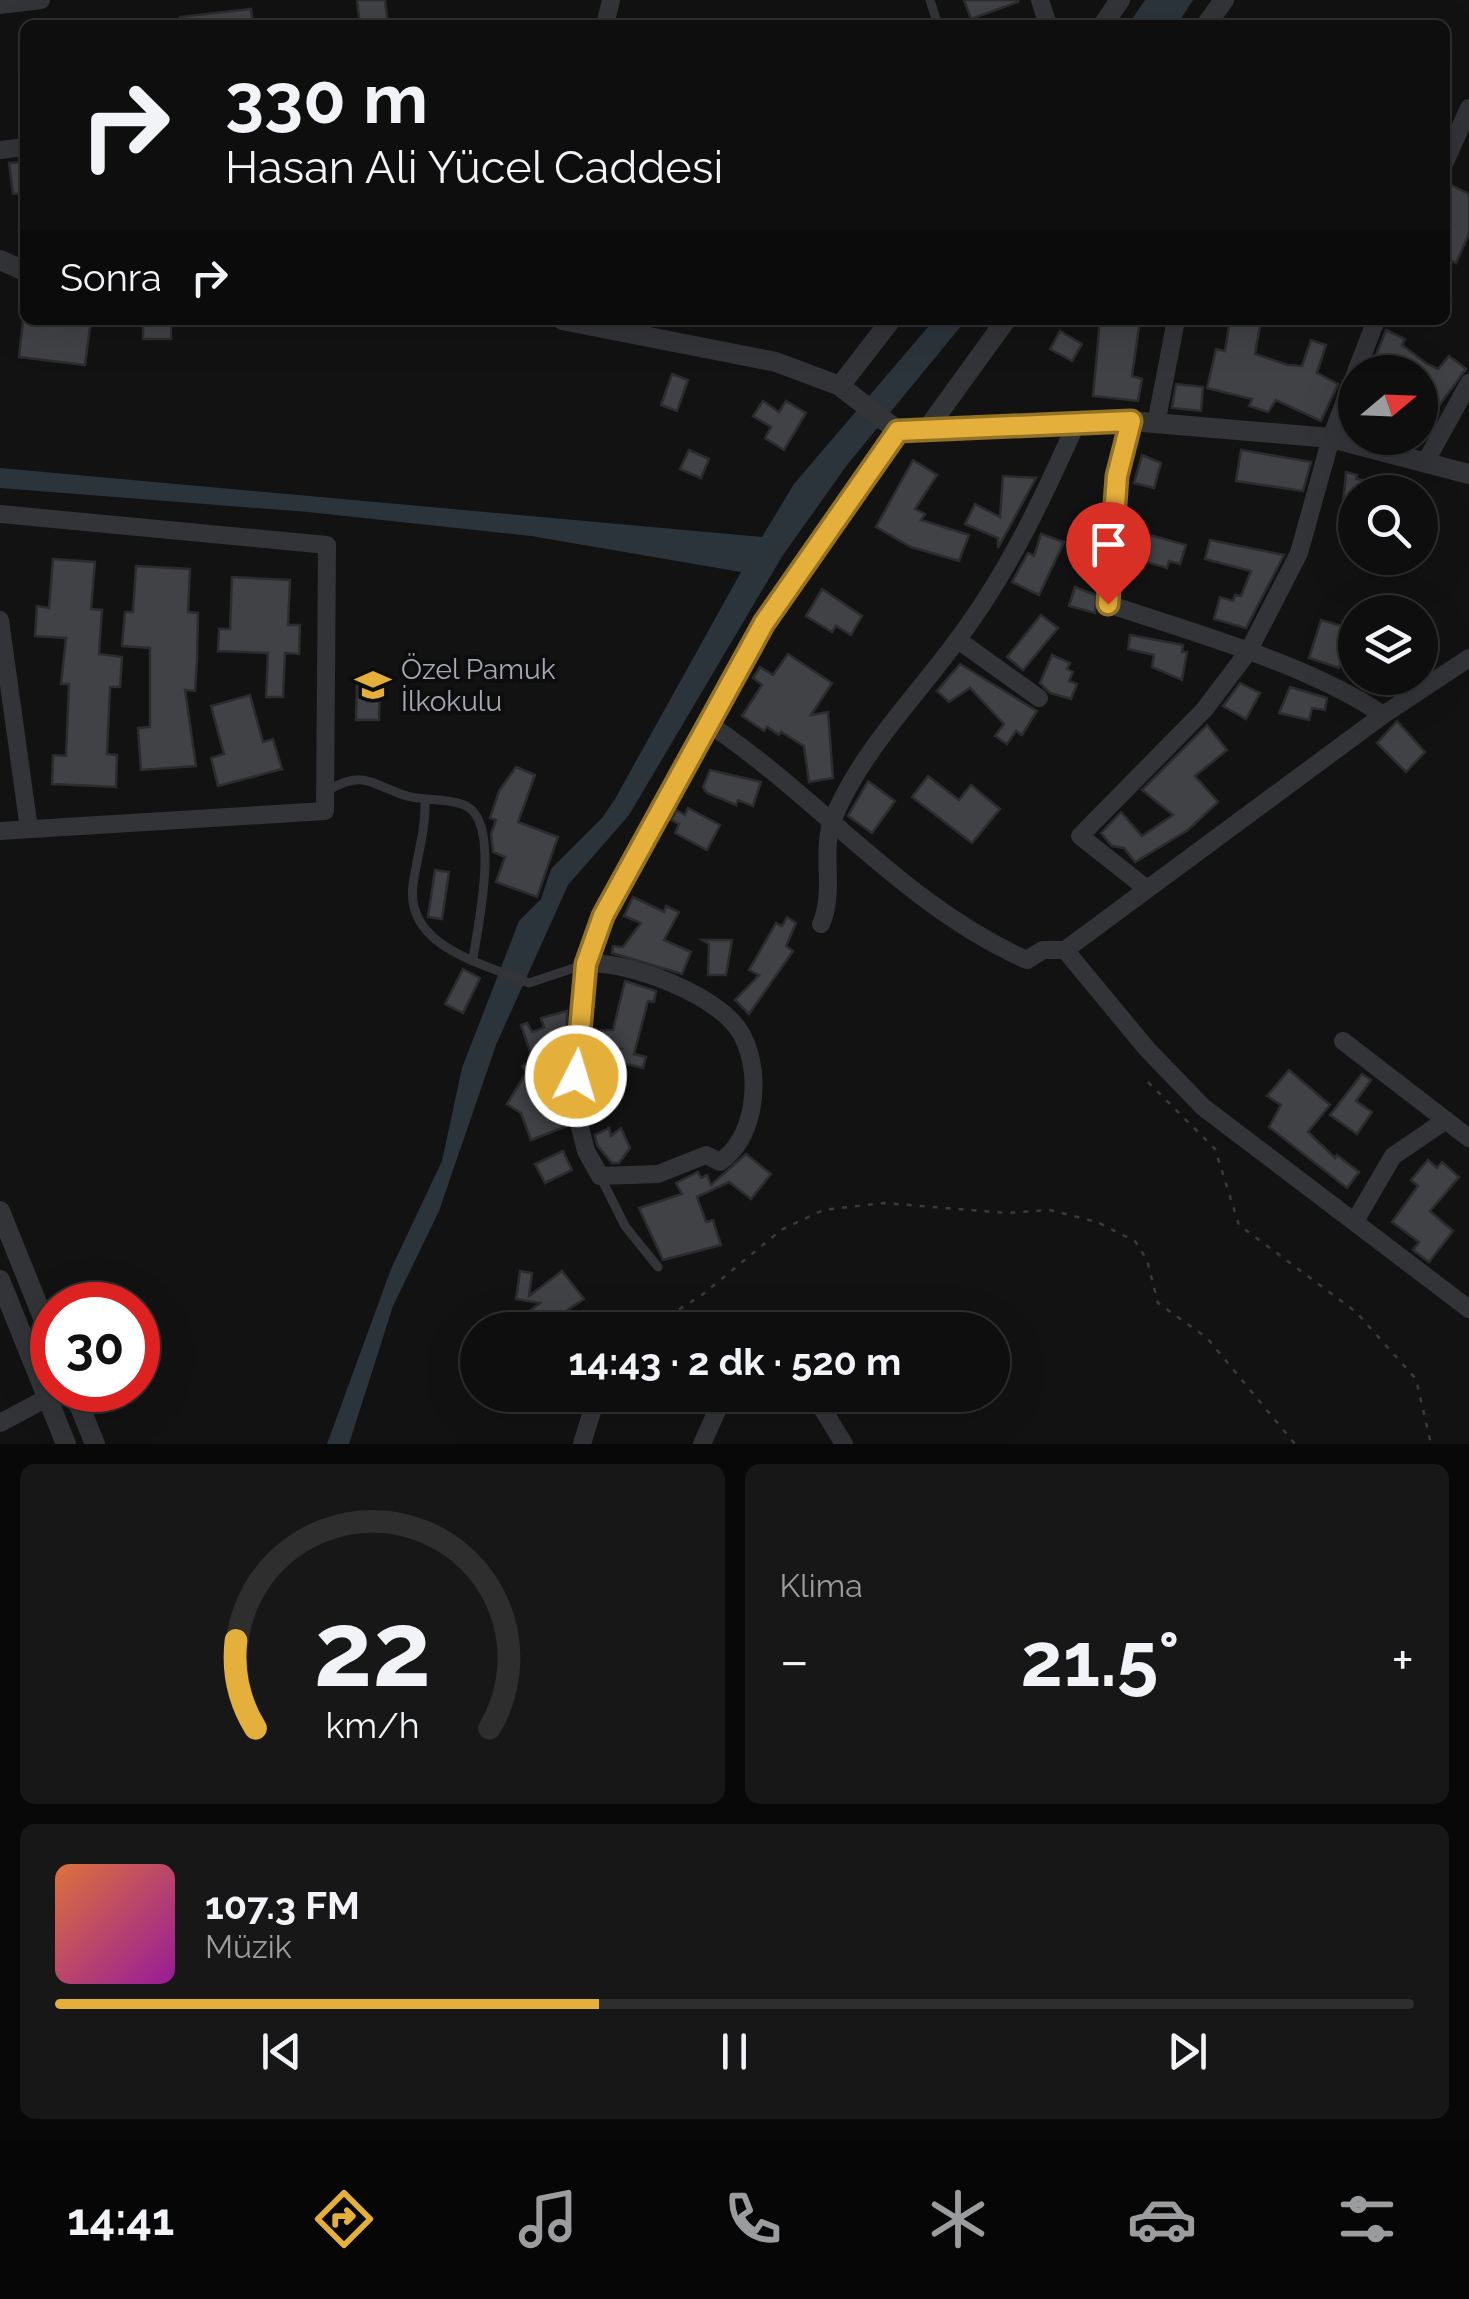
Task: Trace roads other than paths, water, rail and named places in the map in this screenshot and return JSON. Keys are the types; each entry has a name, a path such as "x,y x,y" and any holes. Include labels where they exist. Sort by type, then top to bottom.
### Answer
{"street":[{"path":"0,5 40,0"},
{"path":"1450,151 1469,108"},
{"path":"587,325 776,362 846,390 898,431 1131,421 1331,438 1469,474"},
{"path":"846,390 888,325"},
{"path":"925,432 1002,325"},
{"path":"1156,424 1175,325"},
{"path":"1363,355 1374,325"},
{"path":"1426,463 1443,423 1469,383"},
{"path":"1148,890 1080,836 1204,710 1248,652 1299,553 1338,420"},
{"path":"1131,421 1117,476 1108,604 1248,652 1364,702 1383,715"},
{"path":"820,924 830,904 831,822 880,739 958,640 1029,530 1076,422"},
{"path":"586,964 605,962 651,975 723,1013 742,1034 755,1092 747,1128 732,1154 720,1162 706,1156 658,1174 600,1176 586,1151 574,1104 586,964 603,916 706,722 764,623 898,431"},
{"path":"0,514 326,545 324,811 0,831"},
{"path":"0,620 29,829"},
{"path":"958,640 1039,698"},
{"path":"706,722 751,751 831,822 986,942 1027,960 1043,950 1066,950 1383,715 1469,658"},
{"path":"1066,950 1147,1048 1203,1107 1469,1310"},
{"path":"1343,1041 1469,1138"},
{"path":"1355,1221 1393,1156 1446,1120"},
{"path":"0,1211 7,1249 30,1296"},
{"path":"0,1280 30,1354"},
{"path":"0,1423 30,1407"},
{"path":"53,1412 66,1444"},
{"path":"82,1412 95,1444"},
{"path":"582,1444 592,1412"},
{"path":"702,1444 716,1412"},
{"path":"824,1412 844,1444"}],"lane":[{"path":"325,793 346,779 366,778 425,800 467,806 483,826 484,889 473,958"},
{"path":"425,800 426,833 413,886 414,908 422,930 442,946 529,983 586,964"},
{"path":"600,1176 625,1226 658,1267"}],"place":[{"name":"Özel Pamuk İlkokulu","path":"373,685"}]}
